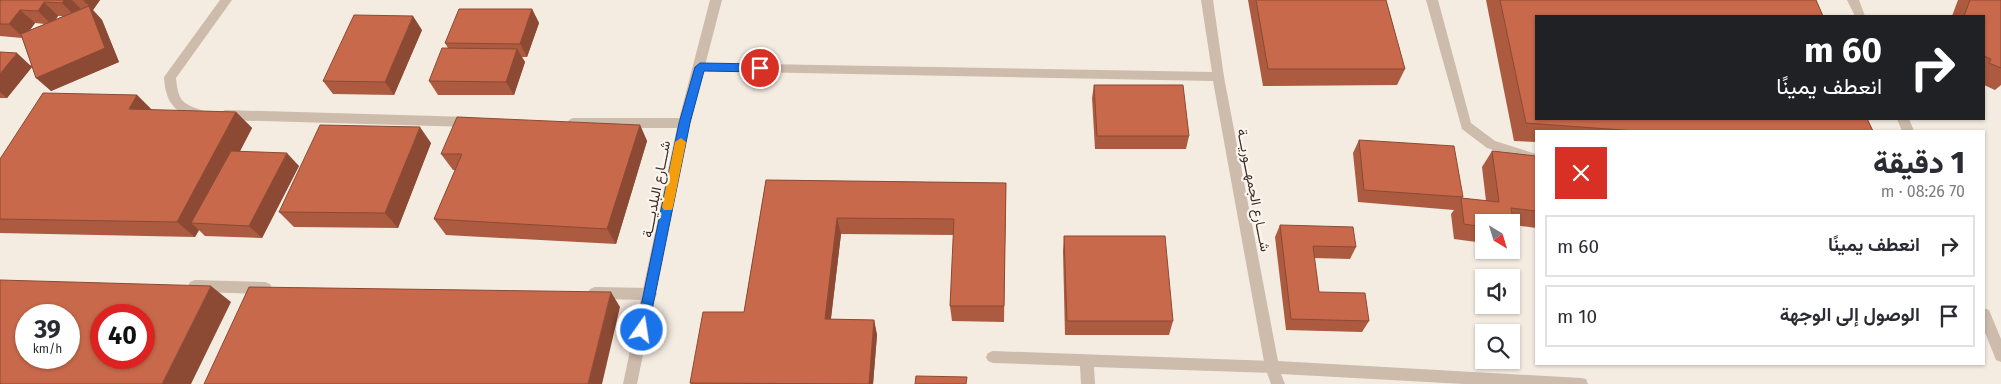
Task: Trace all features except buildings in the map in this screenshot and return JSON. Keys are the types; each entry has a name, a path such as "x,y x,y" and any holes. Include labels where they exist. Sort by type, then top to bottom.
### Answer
{"street":[{"path":"226,0 170,77 170,90 176,102 184,111 200,114 486,122"},
{"name":"شــــارع البلديــــة","path":"630,384 684,123 716,0"},
{"name":"شــــارع الجمهـــوريـــة","path":"1207,0 1218,77 1272,367 1278,384"},
{"path":"1432,0 1466,126 1490,145 1535,159"},
{"path":"1854,0 1860,15"},
{"path":"700,67 1218,77"},
{"path":"565,123 684,123"},
{"path":"184,286 274,288"},
{"path":"581,293 650,294"},
{"path":"1985,316 2001,356"},
{"path":"993,357 1272,367 1581,384"},
{"path":"1087,360 1088,384"}],"slow traffic":[{"path":"668,207 681,142"}],"route":[{"path":"642,330 684,123 700,67 760,68"}]}
